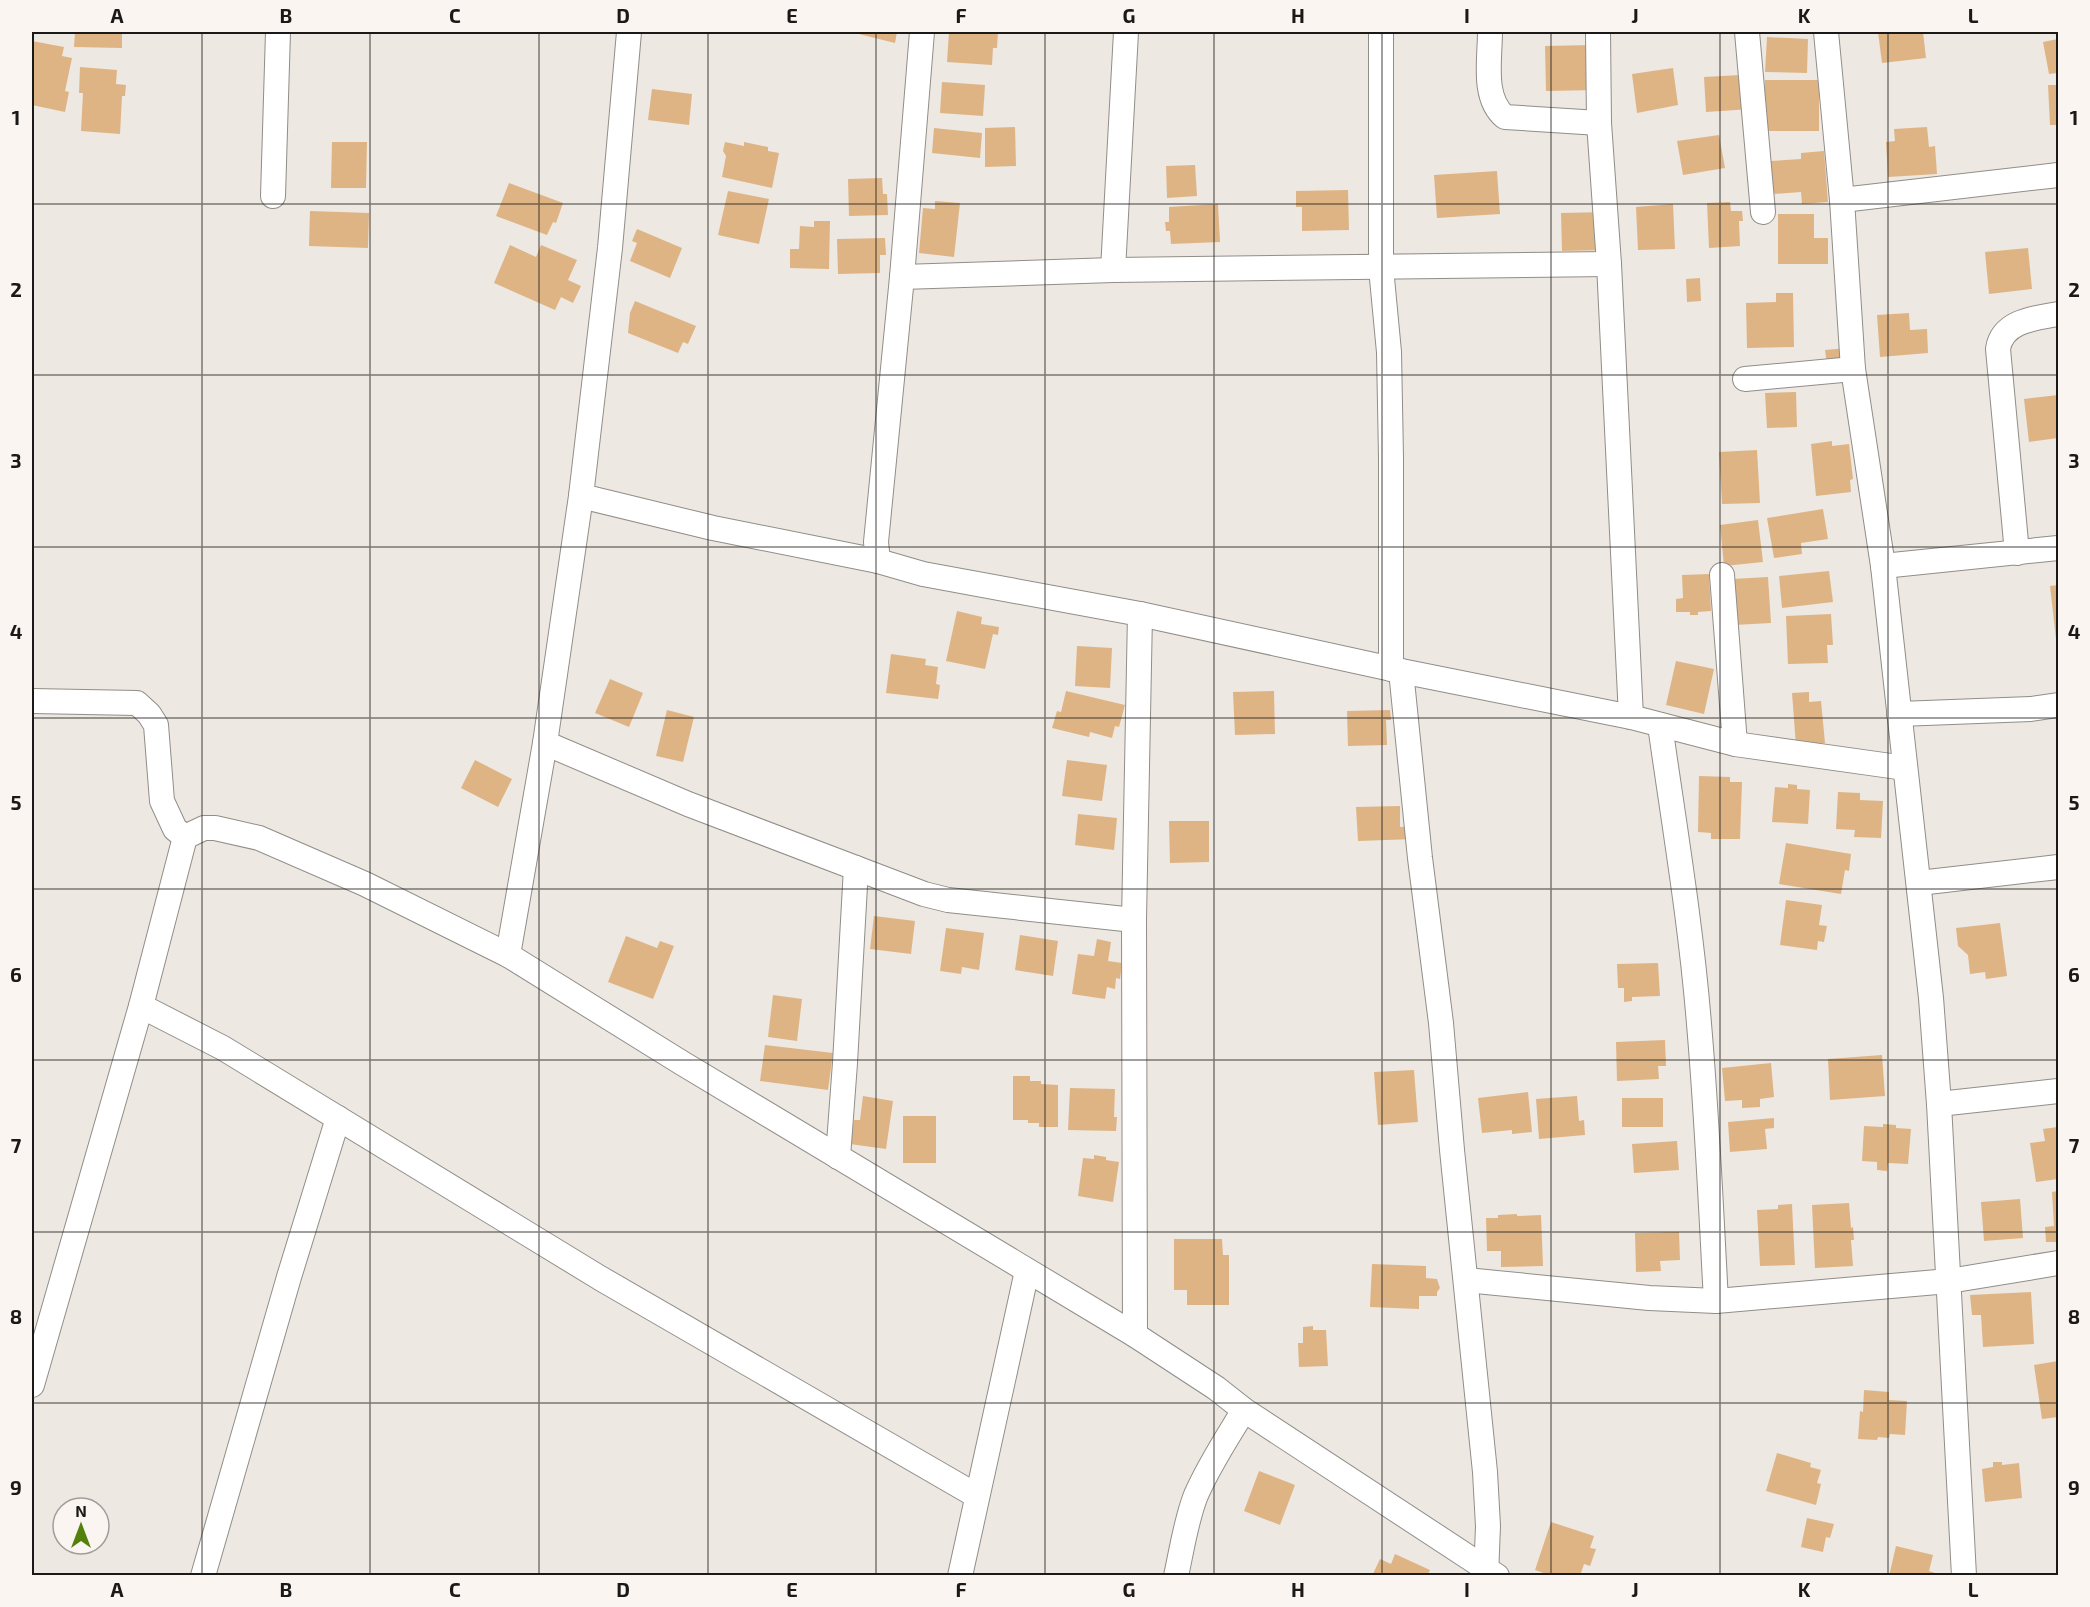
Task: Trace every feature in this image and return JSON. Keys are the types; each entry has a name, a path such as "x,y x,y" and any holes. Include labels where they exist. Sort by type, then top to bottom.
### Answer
{"street":[{"path":"273,196 278,32"},
{"path":"508,955 545,743 581,496 610,248 629,32"},
{"path":"878,561 876,542 902,277 922,32"},
{"path":"1113,270 1126,32"},
{"path":"1381,32 1381,267 1389,352 1396,670 1441,1023 1485,1472 1490,1573"},
{"path":"1490,32 1490,82 1497,110 1506,117 1599,123"},
{"path":"1598,32 1599,123 1609,264 1631,717"},
{"path":"1747,32 1763,212"},
{"path":"1826,32 1842,200 1853,369 1883,567 1919,883 1939,1104 1964,1575"},
{"path":"1842,200 2058,175"},
{"path":"902,277 1113,270 1609,264"},
{"path":"2017,553 1999,340 2005,331 2020,322 2058,314"},
{"path":"1745,379 1853,369"},
{"path":"581,496 713,528 878,561 923,574 1140,614 1396,670 1631,717 1735,744 1905,768"},
{"path":"1883,567 2058,548"},
{"path":"1722,575 1735,744"},
{"path":"1135,1335 1134,920 1140,614"},
{"path":"32,701 137,703 149,714 156,725 162,801 175,829 185,837"},
{"path":"1899,714 2031,709 2058,705"},
{"path":"1659,725 1687,912 1699,1022 1716,1302"},
{"path":"545,743 688,804 924,894 948,900 1134,920"},
{"path":"185,837 204,828 215,828 259,838 365,884 508,955 1135,1335 1490,1573"},
{"path":"32,1385 141,1006 185,837"},
{"path":"1919,883 2058,867"},
{"path":"838,1157 856,868"},
{"path":"141,1006 223,1048 600,1278 977,1496"},
{"path":"1939,1104 2058,1091"},
{"path":"203,1575 289,1277 338,1118"},
{"path":"1466,1280 1649,1298 1716,1302 1949,1281 2058,1263"},
{"path":"960,1575 1027,1271"},
{"path":"1176,1575 1195,1497 1210,1464 1244,1410"}],"building":[{"path":"75,32 127,32 127,34 122,34 122,48 74,47"},
{"path":"851,32 897,32 895,43"},
{"path":"949,32 998,32 997,48 993,48 992,65 947,62"},
{"path":"1878,32 1923,32 1926,58 1882,63"},
{"path":"1767,37 1808,39 1807,73 1765,72"},
{"path":"2058,39 2058,73 2049,74 2043,42"},
{"path":"32,41 64,47 62,56 72,58 65,91 69,92 65,112 32,105"},
{"path":"1593,45 1597,90 1546,91 1545,46"},
{"path":"80,67 117,70 116,84 126,85 125,96 122,96 120,134 81,131 83,93 79,93"},
{"path":"1673,68 1678,105 1637,113 1632,74"},
{"path":"1740,75 1751,109 1706,112 1704,77"},
{"path":"1765,80 1819,80 1819,131 1765,131"},
{"path":"942,82 985,85 983,116 940,113"},
{"path":"2048,85 2058,85 2058,125 2050,125"},
{"path":"652,89 692,94 689,125 648,120"},
{"path":"1015,127 1016,166 985,167 985,128"},
{"path":"1927,127 1929,147 1935,146 1937,174 1888,177 1886,142 1895,141 1894,129"},
{"path":"934,128 982,133 980,158 932,153"},
{"path":"1719,135 1725,168 1683,175 1677,141"},
{"path":"332,142 367,142 366,188 331,188"},
{"path":"725,142 744,146 744,142 768,147 768,151 779,153 772,188 722,177 726,156 723,151"},
{"path":"1824,151 1828,202 1802,204 1801,192 1773,194 1771,161 1801,159 1801,153"},
{"path":"1195,165 1197,196 1167,198 1166,166"},
{"path":"1497,171 1500,214 1437,218 1434,175"},
{"path":"882,178 883,194 887,194 888,215 849,216 848,179"},
{"path":"509,183 563,203 556,223 553,222 547,235 496,216"},
{"path":"1348,190 1349,230 1302,231 1302,207 1296,207 1296,191"},
{"path":"728,191 769,199 759,244 718,235"},
{"path":"935,201 960,203 954,257 919,253 923,208 935,209"},
{"path":"1730,202 1731,211 1742,211 1743,221 1739,221 1740,246 1709,248 1707,203"},
{"path":"1218,204 1220,242 1171,244 1170,231 1166,231 1165,222 1169,222 1169,207"},
{"path":"1673,204 1675,249 1638,250 1636,207"},
{"path":"310,211 369,213 368,248 309,246"},
{"path":"1605,212 1606,250 1562,251 1561,213"},
{"path":"1778,214 1814,214 1814,238 1828,238 1828,264 1778,264"},
{"path":"814,221 830,221 829,269 790,268 790,249 799,249 800,226 814,227"},
{"path":"637,229 682,248 670,278 630,261 637,243 632,241"},
{"path":"885,238 886,255 880,255 880,273 838,274 837,239"},
{"path":"510,245 536,257 541,245 577,260 568,280 581,286 573,303 561,297 555,310 494,283"},
{"path":"2028,248 2032,289 1989,294 1985,252"},
{"path":"1700,278 1701,301 1687,302 1686,279"},
{"path":"1776,293 1793,293 1794,347 1747,348 1746,303 1776,302"},
{"path":"635,301 696,326 688,344 683,342 678,353 628,333 630,313"},
{"path":"1909,313 1910,330 1927,329 1928,353 1880,357 1877,315"},
{"path":"1847,348 1849,363 1827,365 1825,350"},
{"path":"1796,392 1797,427 1767,428 1765,393"},
{"path":"2058,395 2058,438 2029,442 2024,399"},
{"path":"1832,441 1832,446 1849,444 1853,479 1850,480 1851,492 1816,496 1811,444"},
{"path":"1757,450 1760,503 1722,504 1719,452"},
{"path":"1823,509 1828,539 1801,543 1802,554 1774,558 1767,518"},
{"path":"1758,520 1763,562 1724,566 1720,525"},
{"path":"1829,571 1833,602 1782,608 1779,576"},
{"path":"1709,574 1711,611 1698,612 1698,615 1690,615 1690,612 1676,612 1676,599 1683,598 1682,575"},
{"path":"1768,577 1771,623 1734,625 1732,579"},
{"path":"2058,585 2058,639 2056,639 2050,586"},
{"path":"957,611 982,617 981,624 999,627 998,635 993,634 985,669 946,661"},
{"path":"1831,614 1833,645 1827,645 1828,663 1788,664 1786,616"},
{"path":"1077,646 1112,648 1110,688 1075,686"},
{"path":"891,654 926,659 925,665 938,667 936,684 940,685 938,699 886,693"},
{"path":"1676,661 1714,669 1704,714 1666,705"},
{"path":"610,679 643,693 629,727 595,713"},
{"path":"1066,691 1125,705 1119,727 1115,726 1112,738 1090,732 1089,737 1052,728 1057,711 1061,712"},
{"path":"1274,691 1275,734 1235,735 1233,692"},
{"path":"1809,692 1809,702 1821,701 1825,743 1796,746 1792,693"},
{"path":"667,710 694,717 683,762 656,756"},
{"path":"1390,710 1391,720 1386,720 1387,745 1348,746 1347,711"},
{"path":"475,760 512,779 498,807 461,788"},
{"path":"1067,760 1107,765 1102,801 1062,796"},
{"path":"1699,776 1730,777 1730,782 1742,782 1740,839 1711,839 1711,833 1698,832"},
{"path":"1788,784 1797,785 1797,789 1810,790 1808,824 1772,822 1775,787 1788,788"},
{"path":"1838,792 1860,793 1860,800 1883,801 1881,838 1854,837 1855,830 1836,829"},
{"path":"1400,806 1400,827 1414,826 1415,839 1358,841 1356,807"},
{"path":"1078,814 1117,818 1114,850 1075,845"},
{"path":"1169,821 1209,821 1209,862 1170,863"},
{"path":"1786,843 1851,854 1849,871 1845,870 1841,894 1779,884"},
{"path":"1786,900 1822,905 1819,925 1827,926 1824,942 1818,941 1817,950 1780,945"},
{"path":"874,916 915,921 911,954 870,949"},
{"path":"2000,923 2007,976 1986,979 1985,972 1970,974 1968,955 1958,946 1956,928"},
{"path":"946,928 984,933 979,970 962,967 961,974 940,971"},
{"path":"1020,935 1058,941 1053,976 1015,970"},
{"path":"626,936 657,948 660,941 674,946 653,999 608,982"},
{"path":"1097,939 1111,942 1108,961 1122,963 1120,979 1116,978 1115,989 1107,987 1105,999 1072,994 1078,954 1094,956"},
{"path":"1658,963 1660,996 1632,997 1632,1001 1624,1002 1624,988 1618,988 1617,964"},
{"path":"773,995 802,999 797,1041 768,1037"},
{"path":"1665,1040 1666,1066 1658,1066 1659,1079 1617,1081 1616,1042"},
{"path":"765,1045 833,1053 828,1090 760,1081"},
{"path":"1882,1055 1885,1096 1830,1100 1828,1059"},
{"path":"1771,1063 1774,1097 1760,1099 1760,1107 1742,1108 1742,1100 1725,1101 1722,1068"},
{"path":"1414,1070 1418,1122 1378,1125 1374,1072"},
{"path":"1013,1076 1030,1076 1030,1081 1058,1085 1058,1127 1039,1127 1039,1123 1028,1123 1028,1120 1013,1120"},
{"path":"1070,1088 1115,1089 1116,1131 1068,1130"},
{"path":"1528,1092 1532,1132 1512,1134 1512,1130 1482,1133 1478,1098"},
{"path":"863,1096 893,1101 886,1149 850,1144 854,1120 860,1120"},
{"path":"1577,1096 1579,1121 1584,1120 1585,1135 1539,1139 1536,1099"},
{"path":"1622,1098 1663,1098 1663,1127 1622,1127"},
{"path":"903,1116 936,1116 936,1163 903,1163"},
{"path":"1774,1118 1774,1128 1765,1129 1767,1149 1730,1152 1728,1122"},
{"path":"1883,1124 1911,1129 1908,1164 1888,1163 1887,1171 1877,1170 1877,1162 1862,1161 1864,1126 1883,1127"},
{"path":"2058,1127 2058,1179 2036,1182 2030,1143 2045,1141 2043,1129"},
{"path":"1677,1141 1679,1170 1634,1173 1632,1144"},
{"path":"1094,1155 1119,1162 1113,1202 1078,1196 1083,1158 1094,1159"},
{"path":"2058,1191 2058,1242 2046,1242 2045,1227 2054,1226 2052,1192"},
{"path":"2020,1199 2023,1238 1984,1241 1981,1202"},
{"path":"1849,1203 1854,1240 1851,1240 1853,1266 1815,1268 1812,1205"},
{"path":"1792,1204 1795,1265 1760,1266 1757,1210 1778,1209 1778,1205"},
{"path":"1517,1214 1517,1216 1541,1215 1543,1266 1501,1267 1501,1251 1487,1251 1486,1218"},
{"path":"1679,1232 1680,1260 1660,1261 1661,1271 1636,1272 1635,1233"},
{"path":"1174,1239 1222,1239 1223,1255 1229,1255 1229,1305 1187,1305 1187,1290 1174,1290"},
{"path":"1372,1264 1426,1266 1426,1278 1437,1279 1440,1288 1437,1296 1419,1296 1419,1309 1370,1307"},
{"path":"2031,1292 2034,1344 1983,1347 1981,1315 1972,1315 1970,1295"},
{"path":"1313,1326 1313,1330 1326,1330 1328,1366 1299,1367 1298,1343 1303,1343 1303,1327"},
{"path":"2058,1361 2058,1417 2042,1419 2034,1365"},
{"path":"1864,1390 1889,1392 1889,1400 1907,1401 1905,1435 1890,1434 1889,1438 1878,1437 1877,1440 1858,1439"},
{"path":"1777,1453 1811,1463 1810,1467 1821,1470 1817,1483 1821,1484 1816,1505 1766,1491"},
{"path":"1993,1462 2002,1462 2002,1465 2019,1463 2022,1498 1985,1502 1982,1469 1993,1467"},
{"path":"1259,1471 1295,1485 1280,1525 1244,1511"},
{"path":"1807,1518 1834,1524 1830,1538 1826,1537 1823,1552 1801,1547"},
{"path":"1551,1522 1594,1536 1590,1548 1596,1549 1590,1566 1584,1564 1580,1576 1552,1576 1535,1570"},
{"path":"1896,1546 1933,1555 1929,1571 1935,1573 1934,1576 1889,1576"},
{"path":"1395,1554 1430,1570 1427,1576 1372,1576 1380,1559 1391,1564"}]}
